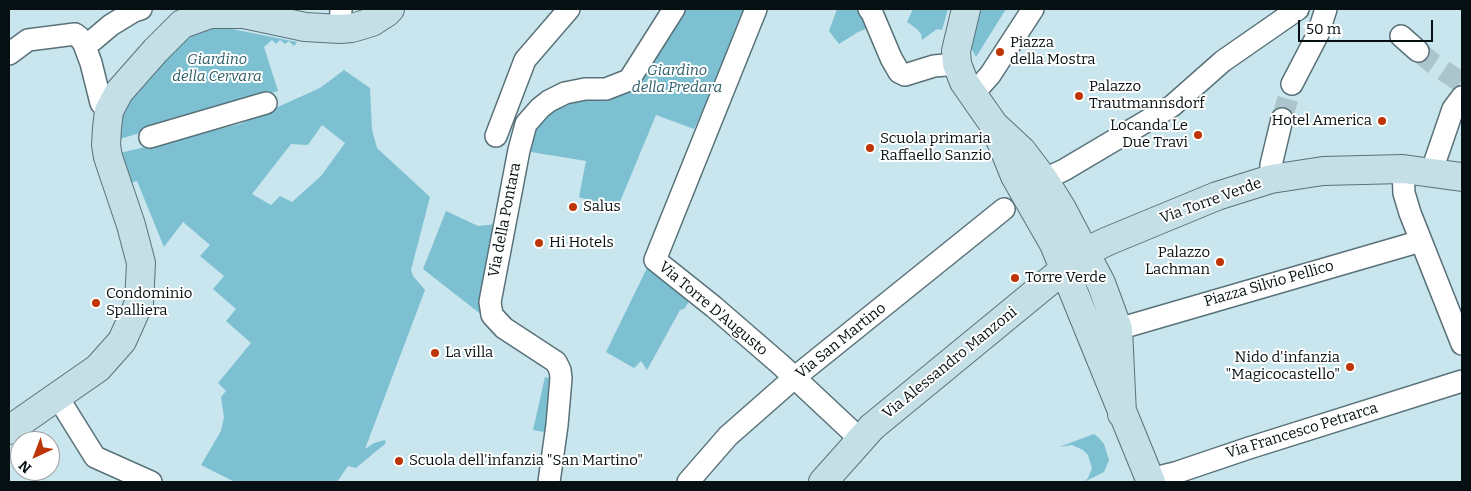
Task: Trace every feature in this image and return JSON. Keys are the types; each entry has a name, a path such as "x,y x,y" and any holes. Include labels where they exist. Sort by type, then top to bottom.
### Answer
{"main road":[{"path":"9,430 98,368 122,341 139,303 140,263 131,225 108,157 106,145 109,111 120,92 156,50 182,24 210,14 244,14 305,27 340,19 352,28 372,22 390,9"},
{"path":"966,9 956,51 957,64 964,82 994,125 1022,151 1054,244 1148,481"},
{"name":"Via Torre Verde","path":"1086,252 1217,196 1271,179 1323,171 1402,169 1462,176"},
{"path":"1033,184 1062,209 1101,283 1118,329 1122,414"},
{"name":"Via Alessandro Manzoni","path":"823,482 872,427 1086,252"}],"street":[{"path":"92,41 111,25 134,11 141,9"},
{"path":"496,136 526,60 568,9"},
{"name":"Via della Pontara","path":"548,482 557,426 562,378 560,370 556,362 504,328 492,316 490,302 507,206 526,124 540,108 565,93 585,89 606,89 629,80 674,9"},
{"name":"Via Torre D'Augusto","path":"756,9 655,260 709,302 860,440"},
{"path":"869,9 899,72 905,75 934,66 957,64"},
{"path":"973,94 990,75 1033,9"},
{"path":"1033,184 1064,170 1172,106 1223,61 1298,9"},
{"path":"1292,84 1318,34 1326,9"},
{"path":"9,54 28,40 75,34 84,44 101,103 109,111"},
{"path":"1401,36 1418,51"},
{"path":"1432,173 1452,109 1462,97"},
{"path":"150,136 266,103"},
{"path":"1271,179 1271,165 1282,119"},
{"path":"1402,169 1404,193 1410,213 1462,344"},
{"name":"Via San Martino","path":"688,482 728,436 794,378 1004,209"},
{"name":"Piazza Silvio Pellico","path":"1118,329 1421,241"},
{"name":"Via Francesco Petrarca","path":"1148,481 1462,380"},
{"path":"57,396 95,457 151,482"}],"green space":[{"name":"Giardino della Predara","path":"679,9 745,9 750,11 694,129 656,115 617,209 579,197 586,161 525,151 535,123 562,101 601,98"},
{"path":"837,9 864,9 875,25 858,32 839,44 829,31"},
{"path":"913,9 948,9 942,30 937,29 922,40 921,34 917,29 907,22"},
{"path":"980,9 1006,9 976,57 969,44"},
{"name":"Giardino della Cervara","path":"210,28 227,28 297,42 294,46 289,41 285,44 280,40 276,44 272,40 264,47 278,91 120,139 122,116 135,93 183,42 197,33"},
{"path":"344,70 370,88 372,130 377,148 430,197 411,270 413,276 425,290 365,449 374,443 385,440 386,443 356,468 348,466 337,482 235,482 201,465 221,431 224,417 221,397 226,391 218,383 251,343 226,321 236,309 213,289 224,276 200,256 210,245 183,222 164,247 137,181 129,183 120,153 240,124 320,88","holes":["322,125 345,143 321,176 292,202 280,196 271,205 252,194 291,144 308,145"]},
{"path":"446,211 478,226 497,224 483,277 482,299 487,319 423,269"},
{"path":"647,268 670,280 692,297 684,309 680,310 647,370 641,361 634,368 606,352"},
{"path":"545,377 549,378 557,393 549,433 533,430"},
{"path":"1094,434 1104,444 1109,460 1104,472 1084,482 1092,468 1088,455 1083,450 1072,445 1059,447"}],"tunnel":[{"path":"1418,51 1462,83"},
{"path":"1282,119 1292,84"}],"place":[{"name":"Piazza della Mostra","path":"1000,52"},
{"name":"Palazzo Trautmannsdorf","path":"1079,96"},
{"name":"Hotel America","path":"1382,121"},
{"name":"Locanda Le Due Travi","path":"1198,135"},
{"name":"Scuola primaria Raffaello Sanzio","path":"870,148"},
{"name":"Salus","path":"573,207"},
{"name":"Hi Hotels","path":"539,243"},
{"name":"Palazzo Lachman","path":"1220,262"},
{"name":"Torre Verde","path":"1015,278"},
{"name":"Condominio Spalliera","path":"96,303"},
{"name":"La villa","path":"435,353"},
{"name":"Nido d'infanzia \"Magicocastello\"","path":"1350,367"},
{"name":"Scuola dell'infanzia \"San Martino\"","path":"399,461"}]}
